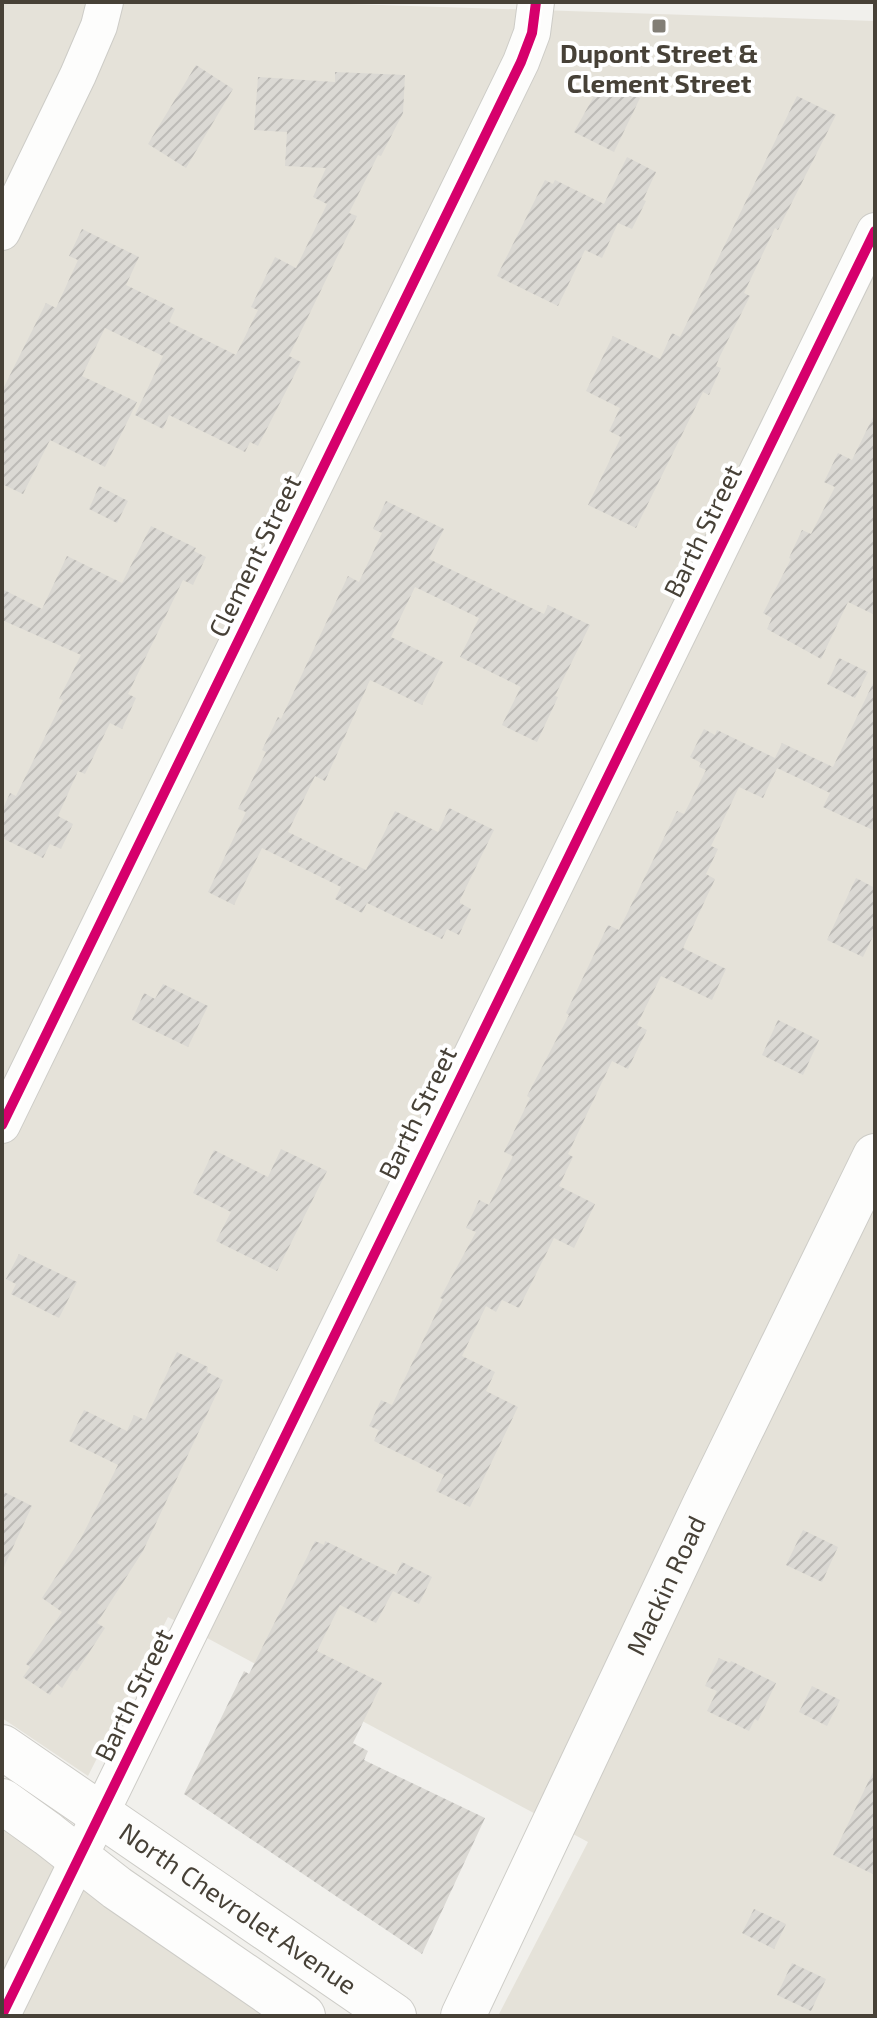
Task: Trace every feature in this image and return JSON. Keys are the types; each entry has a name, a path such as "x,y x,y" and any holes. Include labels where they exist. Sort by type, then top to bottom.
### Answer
{"street":[{"path":"2,232 78,75 99,26 105,2"},
{"name":"Clement Street","path":"2,1125 521,62 532,33 536,2"},
{"name":"Barth Street","path":"2,2015 875,231"},
{"name":"Mackin Road","path":"463,2016 704,1506 875,1156"},
{"name":"North Chevrolet Avenue","path":"2,1747 394,2016"},
{"name":"North Chevrolet Avenue","path":"2,1801 117,1888 303,2016"}],"shaded area":[{"path":"2,2 289,2 875,21 875,2016 498,2016 588,1842 168,1617 88,1776 2,1718"},
{"path":"2,1827 273,2016 2,2016"}],"building":[{"path":"196,65 233,89 186,168 148,144"},
{"path":"335,72 405,75 403,113 349,213 357,216 289,356 301,362 258,446 250,442 245,452 169,415 163,429 135,415 163,356 105,328 82,376 137,402 105,467 50,440 23,494 2,484 2,391 46,303 56,308 78,260 69,256 82,229 139,257 126,285 175,309 169,322 236,355 258,310 251,307 275,257 296,268 327,204 313,197 326,168 285,166 287,132 254,130 258,77 335,82"},
{"path":"603,80 640,98 614,152 574,132"},
{"path":"797,96 836,115 744,293 750,296 720,356 716,366 721,368 709,395 703,392 636,528 588,505 621,437 609,431 620,408 586,391 613,336 660,359 672,333 680,337"},
{"path":"627,157 656,172 643,200 646,201 632,229 618,223 602,258 585,250 558,306 497,276 545,180 553,184 555,180 604,204"},
{"path":"875,413 875,615 848,602 821,659 767,629 772,618 763,613 802,530 811,534 835,487 824,482 838,453 852,460"},
{"path":"99,486 128,501 117,523 89,509"},
{"path":"386,501 444,529 429,559 544,614 548,605 590,625 555,696 558,697 537,742 502,725 521,687 460,657 479,618 415,587 391,637 443,662 422,705 370,680 325,781 315,776 288,832 366,870 395,811 438,832 449,808 494,830 460,900 471,909 459,935 447,929 442,939 367,903 362,913 335,899 341,887 262,848 234,905 208,892 246,812 238,809 266,752 262,750 278,717 281,719 348,576 359,582 382,533 373,529"},
{"path":"151,526 196,548 194,551 206,557 193,585 183,580 128,694 136,698 122,729 110,723 85,774 78,771 58,816 73,824 61,849 50,844 43,858 2,838 2,811 10,793 16,796 63,700 59,699 81,655 2,620 2,589 42,609 67,556 122,583"},
{"path":"839,658 868,672 855,698 827,684"},
{"path":"875,679 875,831 823,807 830,793 777,768 763,798 739,787 711,846 718,849 706,874 715,879 683,948 726,969 712,1000 661,976 637,1025 647,1030 628,1069 612,1061 568,1154 573,1157 559,1186 595,1204 574,1248 554,1238 519,1308 502,1300 496,1312 486,1306 462,1356 495,1372 486,1391 518,1407 470,1507 436,1491 444,1475 374,1441 379,1430 369,1426 381,1400 392,1405 443,1299 440,1298 476,1232 466,1228 479,1200 489,1205 513,1156 504,1152 530,1098 527,1096 569,1015 566,1013 608,925 619,930 677,811 684,814 706,770 690,757 704,729 715,735 717,730 775,758 782,743 833,767"},
{"path":"856,878 875,888 875,932 863,957 827,940"},
{"path":"163,984 208,1006 188,1047 132,1020 144,993 155,999"},
{"path":"778,1020 819,1040 803,1075 762,1055"},
{"path":"281,1149 327,1171 277,1271 216,1241 231,1212 193,1193 214,1150 268,1177"},
{"path":"19,1254 77,1282 59,1318 11,1294 16,1284 6,1279"},
{"path":"177,1352 208,1367 207,1372 223,1380 143,1551 97,1623 105,1628 77,1671 74,1669 62,1688 57,1684 50,1695 23,1677 30,1667 26,1664 62,1612 42,1598 81,1538 118,1465 69,1441 84,1410 127,1431 134,1415 145,1420"},
{"path":"2,1491 32,1506 2,1571"},
{"path":"803,1530 838,1547 822,1582 786,1565"},
{"path":"315,1541 324,1545 325,1541 396,1575 402,1562 432,1577 419,1604 393,1591 376,1623 340,1605 317,1651 382,1683 353,1743 368,1751 364,1760 485,1818 422,1954 184,1794 244,1671 249,1674"},
{"path":"719,1658 776,1683 758,1721 755,1719 749,1731 707,1711 717,1691 705,1686"},
{"path":"812,1686 840,1700 827,1726 799,1712"},
{"path":"875,1768 875,1875 833,1855"},
{"path":"754,1909 786,1924 774,1949 742,1933"},
{"path":"792,1963 826,1979 811,2011 777,1995"}],"cycle path":[{"path":"2,1125 521,62 532,33 536,2"},
{"path":"2,2015 875,231"}],"place":[{"name":"Dupont Street & Clement Street","path":"659,26"}]}
